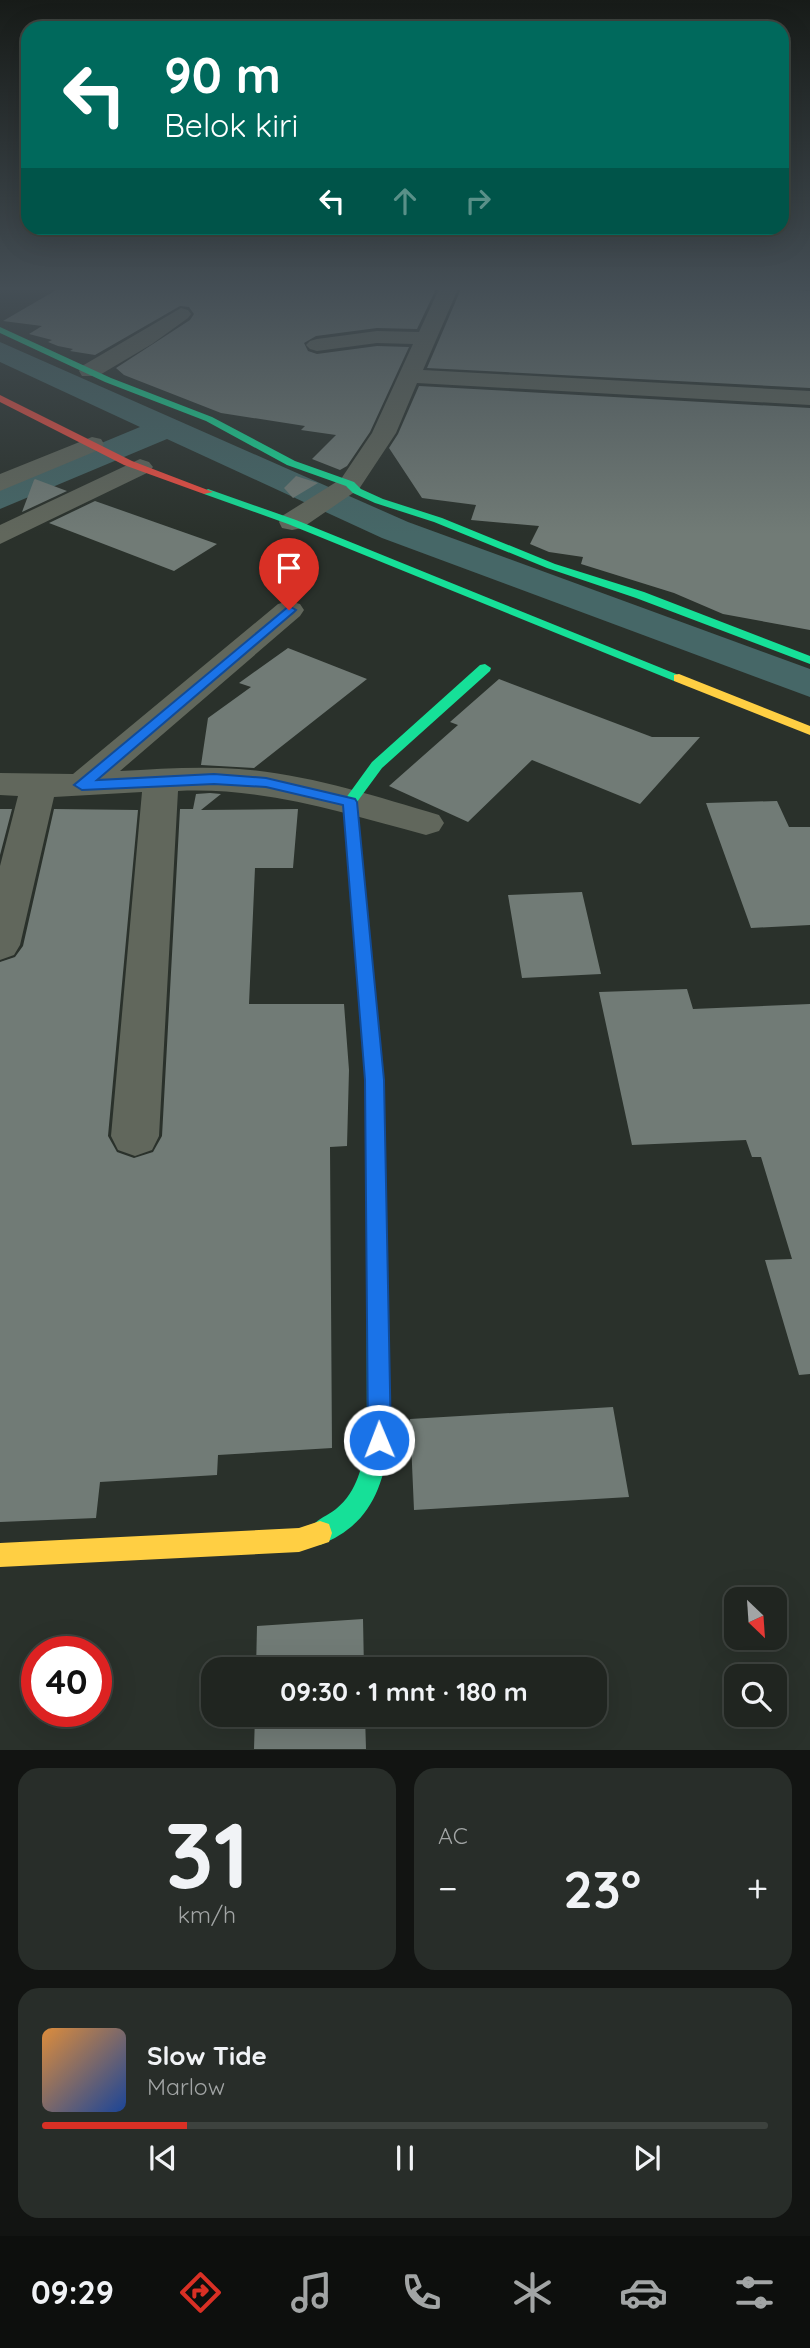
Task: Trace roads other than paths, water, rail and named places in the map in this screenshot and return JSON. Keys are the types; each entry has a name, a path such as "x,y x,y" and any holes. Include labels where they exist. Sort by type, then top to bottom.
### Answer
{"street":[{"path":"90,371 209,419 291,463 379,501 439,520 551,566 640,595 810,660"},
{"path":"301,515 346,487 384,433 413,371"},
{"path":"411,376 810,398"},
{"path":"0,398 134,465 301,515 810,731"},
{"path":"0,483 94,446"},
{"path":"0,536 134,465"},
{"path":"82,785 289,610"},
{"path":"0,1555 299,1540 331,1531 355,1513 366,1490 379,1440 375,1080 350,802 377,765 485,668"},
{"path":"0,785 38,788 214,779 266,783 350,802 426,824"},
{"path":"135,1136 161,781"},
{"path":"0,945 38,788"}],"waterway":[{"path":"43,371 395,530 810,684"},
{"path":"0,498 167,427"}]}
